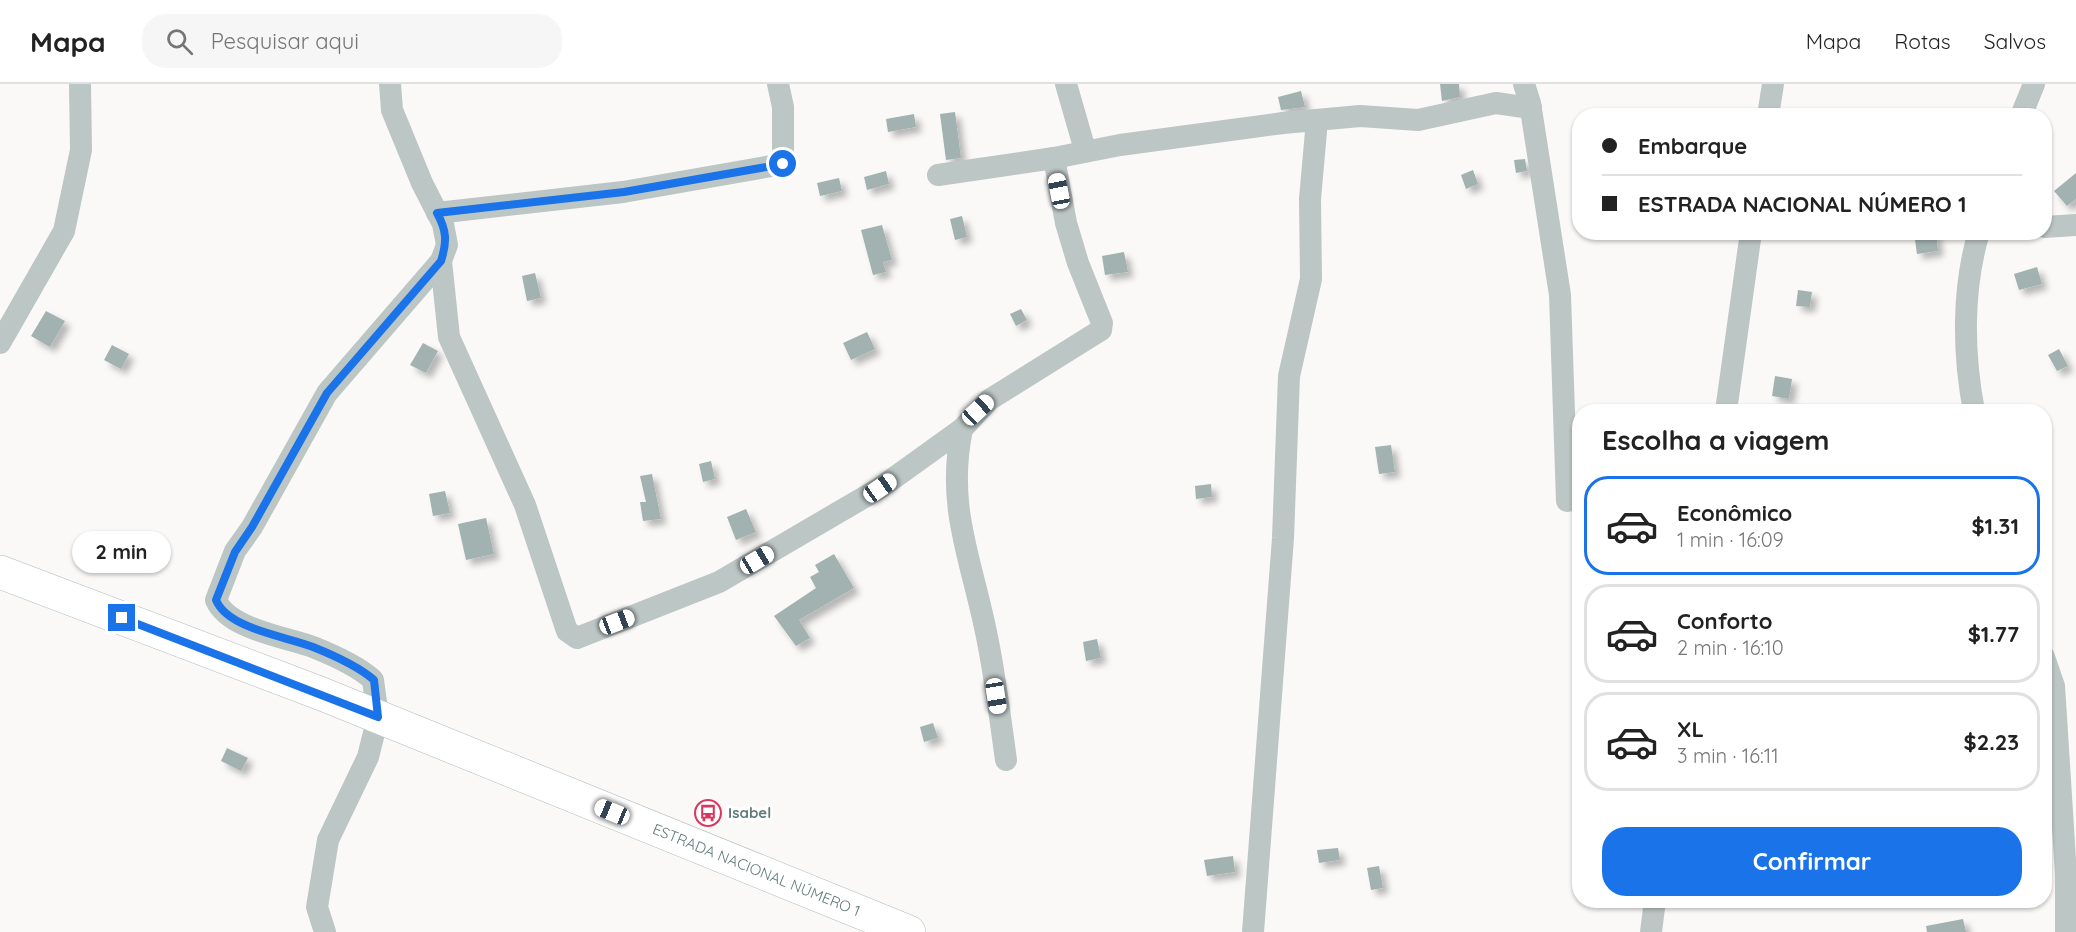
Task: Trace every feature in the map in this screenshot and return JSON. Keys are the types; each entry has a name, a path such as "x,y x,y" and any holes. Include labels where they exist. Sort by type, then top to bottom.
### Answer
{"highway":[{"name":"ESTRADA NACIONAL NÚMERO 1","path":"0,572 378,717 909,932"}],"street":[{"path":"0,343 64,231 81,150 80,84"},
{"path":"325,932 317,908 328,840 360,777 378,717 374,680 365,672 313,647 248,627 219,608 216,600 235,552 252,527 327,393 441,261 447,245 446,235 392,110 390,84"},
{"path":"437,213 624,192 783,164 783,107 778,84"},
{"path":"1066,84 1085,150"},
{"path":"1496,103 1514,84"},
{"path":"1524,84 1531,108 1560,295 1567,501"},
{"path":"1769,108 1773,84"},
{"path":"2024,108 2034,84"},
{"path":"938,175 1053,158 1085,150 1317,120 1360,116 1418,120 1496,103 1531,108"},
{"path":"1253,932 1282,538 1289,376 1311,279 1310,199 1317,120"},
{"path":"441,261 449,337 525,505 567,631 576,638 719,582 880,488 962,429 989,400 1101,330 1102,323 1078,263 1066,223 1053,158"},
{"path":"2052,226 2076,225"},
{"path":"1727,404 1750,240"},
{"path":"1973,404 1966,359 1966,324 1977,240"},
{"path":"962,429 958,454 956,499 962,540 987,633 1006,760"},
{"path":"2052,680 2066,875 2066,932"},
{"path":"1651,932 1654,908"}],"building":[{"path":"1440,84 1459,84 1460,97 1442,101"},
{"path":"1301,91 1305,107 1281,110 1278,97"},
{"path":"955,112 961,158 946,160 940,114"},
{"path":"914,114 916,127 888,132 886,119"},
{"path":"1525,159 1527,171 1516,173 1514,160"},
{"path":"1473,170 1478,184 1466,189 1461,175"},
{"path":"886,171 889,184 867,190 864,177"},
{"path":"2076,173 2076,199 2067,206 2054,191"},
{"path":"839,178 842,191 820,196 817,183"},
{"path":"962,216 967,237 955,240 950,219"},
{"path":"882,225 892,260 883,262 886,272 873,275 861,230"},
{"path":"1915,240 1937,240 1938,251 1917,254"},
{"path":"1124,252 1128,272 1105,275 1102,256"},
{"path":"2037,267 2042,284 2019,290 2014,274"},
{"path":"535,273 541,298 527,301 522,276"},
{"path":"1798,290 1812,292 1810,307 1796,306"},
{"path":"1021,309 1027,320 1016,326 1010,314"},
{"path":"46,311 65,321 50,347 31,336"},
{"path":"867,332 875,349 851,360 843,343"},
{"path":"423,343 438,351 426,373 410,365"},
{"path":"112,345 129,354 121,369 104,360"},
{"path":"2059,349 2068,366 2057,371 2048,355"},
{"path":"1775,376 1792,379 1789,399 1772,396"},
{"path":"1391,445 1395,472 1379,474 1375,447"},
{"path":"711,461 715,479 703,482 699,464"},
{"path":"652,474 661,519 643,521 640,502 646,502 640,476"},
{"path":"1211,484 1212,497 1196,499 1195,486"},
{"path":"445,491 450,513 433,516 429,494"},
{"path":"746,509 756,532 736,540 727,517"},
{"path":"486,518 494,554 466,560 458,524"},
{"path":"834,554 854,588 799,620 810,638 796,646 774,616 816,588 810,577 819,572 815,565"},
{"path":"1097,639 1101,658 1086,661 1083,642"},
{"path":"933,723 938,738 924,742 920,727"},
{"path":"227,748 248,758 241,771 221,761"},
{"path":"1338,848 1340,860 1319,863 1317,850"},
{"path":"1233,856 1235,872 1207,876 1204,860"},
{"path":"1379,866 1383,888 1371,890 1367,868"},
{"path":"1963,919 1966,932 1927,932 1926,926"}],"place":[{"name":"Isabel","path":"708,813"}],"route":[{"path":"122,618 378,717 374,680 365,672 313,647 248,627 219,608 216,600 235,552 252,527 327,393 441,261 447,245 443,224 437,213 624,192 783,164"}]}
